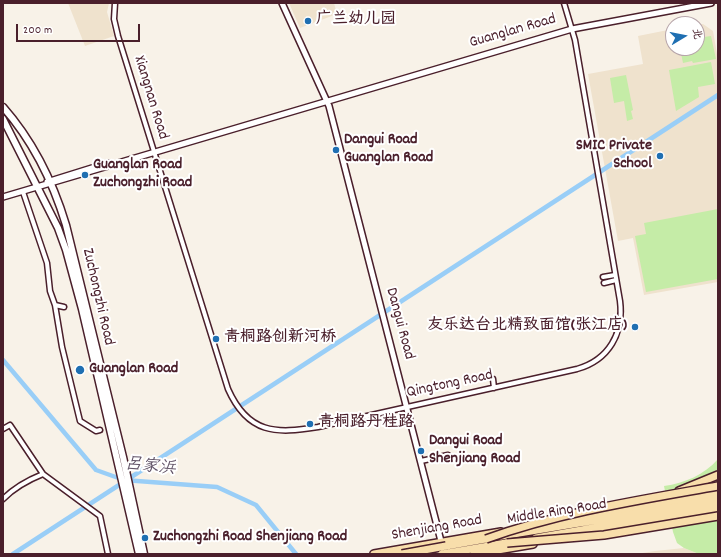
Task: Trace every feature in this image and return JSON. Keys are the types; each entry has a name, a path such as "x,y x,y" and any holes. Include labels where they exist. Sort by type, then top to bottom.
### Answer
{"main road":[{"name":"Zuchongzhi Road","path":"3,107 24,136 51,182 66,225 80,277 120,457 139,554"},
{"name":"Zuchongzhi Road","path":"3,119 58,228 66,250 120,457"},
{"path":"666,495 718,475"},
{"path":"486,539 546,520 614,504 718,486"},
{"name":"Shenjiang Road","path":"374,554 716,495"},
{"name":"Middle Ring Road","path":"402,554 442,543 486,539 718,500"},
{"name":"Zuchongzhi Road","path":"130,505 144,554"},
{"name":"Middle Ring Road","path":"443,554 718,506"},
{"name":"Shenjiang Road","path":"474,554 718,511"},
{"path":"507,543 604,535 718,516"},
{"path":"696,520 718,519"}],"street":[{"name":"Xiangnan Road","path":"115,3 116,27 154,152"},
{"name":"Dangui Road","path":"282,3 331,113 405,407 442,543"},
{"path":"564,3 572,28"},
{"name":"Guanglan Road","path":"3,196 154,152 278,113 320,101 326,101 572,28 711,3"},
{"name":"Qingtong Road","path":"154,152 233,400 242,413 264,428 290,432 584,367 601,357 615,340 620,326 621,313 572,28"},
{"name":"Guanglan Road","path":"3,196 23,192 37,186"},
{"path":"23,192 47,263 50,291 55,304 62,347 80,421 96,431 100,430"},
{"path":"603,277 615,275"},
{"path":"604,283 616,280"},
{"path":"55,304 64,307"},
{"path":"492,379 494,388"},
{"name":"Dangui Road","path":"405,407 421,461 442,543 443,554"},
{"path":"3,430 10,425 43,474 100,516 108,554"},
{"path":"421,461 448,455"},
{"path":"3,499 10,491 27,480 43,474"}],"shaded area":[{"path":"68,3 109,3 107,12 114,36 85,46"},
{"name":"广兰幼儿园","path":"289,3 334,3 337,14 300,28"},
{"name":"SMIC Private School","path":"705,25 713,31 718,60 718,282 644,295 633,238 618,241 588,74 643,64 638,36 665,31 665,56 705,56"},
{"path":"684,548 699,554 636,554 655,551"}],"green space":[{"path":"711,36 716,59 693,63 692,61 683,63 682,56 705,56 705,37"},
{"path":"711,62 715,84 698,87 699,97 676,111 669,70"},
{"path":"626,75 633,110 631,111 633,119 627,121 624,101 614,103 610,78"},
{"path":"718,209 718,279 646,292 635,236 646,234 644,223"},
{"path":"718,459 718,554 699,554 684,548 677,543 673,532 664,486 679,483 700,474 713,465"}],"waterway":[{"path":"13,554 718,95"},
{"name":"吕家浜","path":"3,360 96,470 124,480 217,487 256,505 296,554"}],"place":[{"name":"广兰幼儿园","path":"308,21"},
{"name":"Dangui Road Guanglan Road","path":"336,150"},
{"name":"SMIC Private School","path":"660,156"},
{"name":"Guanglan Road Zuchongzhi Road","path":"85,175"},
{"name":"友乐达台北精致面馆(张江店)","path":"635,327"},
{"name":"青桐路创新河桥","path":"216,339"},
{"name":"Guanglan Road","path":"80,370"},
{"name":"青桐路丹桂路","path":"310,424"},
{"name":"Dangui Road Shenjiang Road","path":"421,451"},
{"name":"Zuchongzhi Road Shenjiang Road","path":"145,538"}]}
